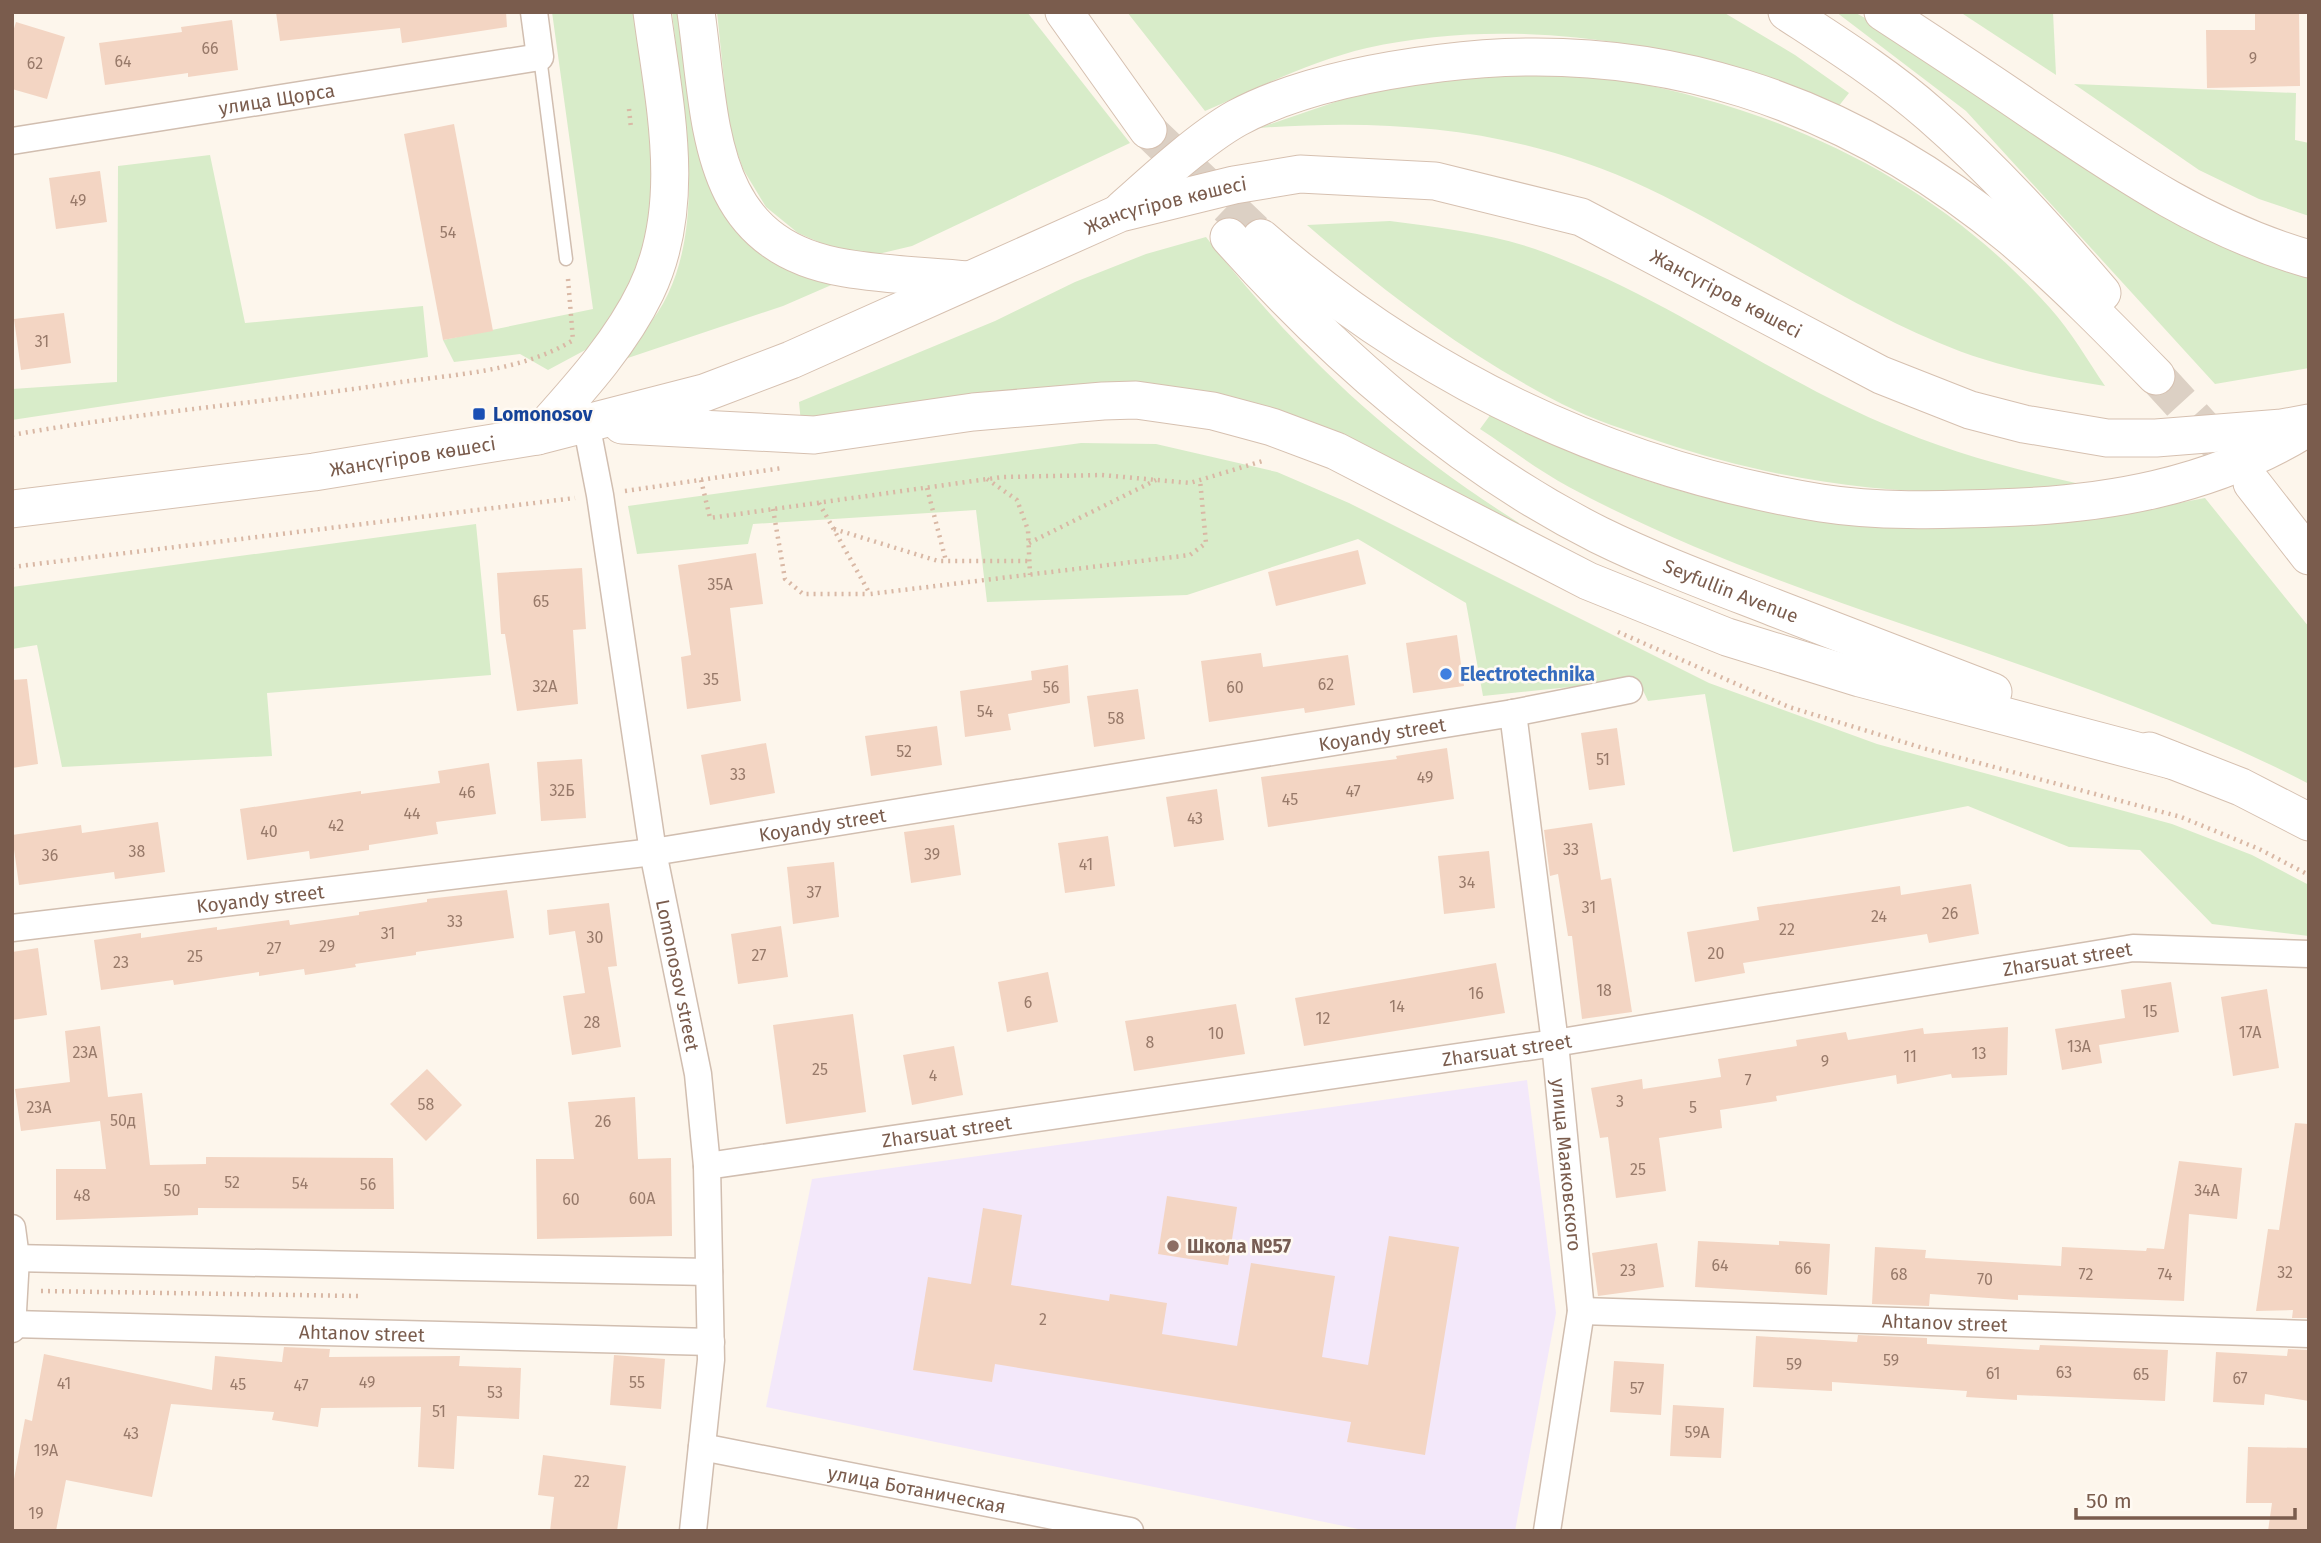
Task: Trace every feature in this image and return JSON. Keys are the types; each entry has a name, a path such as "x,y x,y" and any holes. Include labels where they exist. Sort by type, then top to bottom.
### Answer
{"main road":[{"path":"537,436 583,384 626,327 647,290 663,246 670,197 669,144 652,12"},
{"path":"696,12 714,141 733,197 750,222 771,241 821,263 969,280"},
{"path":"1064,12 1148,130"},
{"path":"1120,213 1155,180 1237,118 1321,85 1421,66 1497,56 1586,56 1664,66 1731,84 1786,103 1844,129 1907,164 2010,236 2164,376 2046,227 1979,159 1929,113 1787,12"},
{"path":"1883,12 2121,171 2180,206 2234,234 2309,258"},
{"name":"Жансүгіров көшесі","path":"12,509 314,472 537,436 704,393 791,360 1120,213 1266,178 1300,174 1435,181 1581,217 1881,375 1970,410 2062,432 2107,438 2156,438 2309,425"},
{"name":"Seyfullin Avenue","path":"2309,425 2262,456 2177,486 2107,498 2033,507 1924,510 1823,503 1677,471 1593,442 1510,405 1440,370 1245,238 1277,291 1336,348 1395,399 1558,513 1649,558 2241,787 2309,822"},
{"path":"586,423 814,435 973,412 1103,401 1136,400 1213,411 1272,427 1336,451 1588,581 1727,637 1860,678 2171,760"},
{"path":"2252,483 2309,556"}],"street":[{"path":"534,12 540,57"},
{"name":"улица Щорса","path":"12,141 540,57"},
{"name":"Lomonosov street","path":"586,423 600,495 653,852 698,1074 707,1166 711,1342 693,1531"},
{"name":"Koyandy street","path":"12,928 653,852 1513,713 1629,690"},
{"name":"улица Маяковского","path":"1513,713 1555,1044 1581,1311 1548,1531"},
{"name":"Zharsuat street","path":"707,1166 1555,1044 2133,948 2309,954"},
{"path":"12,1228 15,1291 12,1326"},
{"path":"14,1258 709,1272"},
{"name":"Ahtanov street","path":"1581,1311 2309,1334"},
{"name":"Ahtanov street","path":"12,1326 711,1342"},
{"name":"улица Ботаническая","path":"702,1447 1130,1531"}],"lane":[{"path":"540,57 566,259"}],"path":[{"path":"628,95 632,136"},
{"path":"566,259 573,341"},
{"path":"12,435 96,420 337,392 512,366 573,341 582,333"},
{"path":"701,480 710,518 987,480 1102,475 1190,483 1270,459 1257,455"},
{"path":"12,567 600,495 795,467"},
{"path":"987,480 1017,500 1028,530 1030,575"},
{"path":"1029,543 1157,480"},
{"path":"773,509 785,579 803,594 870,594 1190,555 1206,543 1200,480"},
{"path":"927,488 946,561"},
{"path":"819,503 870,594"},
{"path":"834,529 946,561 1030,561"},
{"path":"1608,626 1789,707 1923,748 2181,817 2259,849 2309,875"},
{"path":"15,1291 364,1296"}],"shaded area":[{"name":"Школа №57","path":"1527,1080 1556,1313 1515,1531 1368,1531 766,1407 812,1179"}],"green space":[{"path":"552,12 644,12 658,123 645,272 589,348 548,370 520,354 454,362 443,340 593,309"},
{"path":"672,12 680,12 704,169 713,193 731,222 836,283 783,306 616,362 645,330 663,304 680,262 686,228 688,155"},
{"path":"717,12 1027,12 1130,143 912,246 874,255 837,250 798,233 766,207 743,169 729,129"},
{"path":"1127,12 1723,12 1795,55 1849,93 1838,107 1729,66 1640,46 1549,35 1457,35 1412,40 1346,53 1265,84 1205,111"},
{"path":"1836,12 1854,12 1898,36 2309,273 2309,368 2215,384 1966,111"},
{"path":"1960,12 2053,12 2056,75"},
{"path":"1495,74 1591,76 1683,93 1800,132 1856,158 1908,188 1958,223 2006,263 2058,317 2105,386 2020,369 1937,342 1827,287 1684,206 1600,168 1553,152 1505,140 1409,127 1310,125 1259,128 1341,100 1419,82"},
{"path":"2074,84 2296,93 2295,140 2309,143 2309,216 2259,199 2199,170"},
{"path":"210,155 245,323 423,306 428,357 12,420 12,389 117,382 118,166"},
{"path":"1390,221 1489,236 1546,253 1632,291 1798,382 1882,423 1979,458 2080,484 1974,492 1868,487 1815,480 1712,458 1599,420 1527,385 1461,344 1398,299 1307,225"},
{"path":"1206,237 1275,319 1349,394 1431,462 1519,523 1511,533 1234,404 801,423 799,402 995,321 1075,282 1146,254"},
{"path":"1491,414 1584,457 1642,479 1698,495 1812,518 1926,526 2042,524 2126,514 2205,498 2309,627 2309,784 2219,741 2126,703 1844,604 1659,531 1569,487 1480,429"},
{"path":"1081,443 1156,444 1277,472 1349,503 1709,683 1877,744 2172,824 2252,855 2309,885 2309,936 2212,924 2140,850 2069,847 1968,806 1733,852 1705,694 1648,701 1638,680 1483,696 1466,603 1358,539 1187,595 987,602 976,510 753,524 748,544 637,554 628,506"},
{"path":"476,524 491,675 267,693 272,756 62,767 37,645 12,649 12,587"}],"building":[{"path":"276,12 506,12 507,27 402,43 400,28 280,41"},
{"path":"2255,12 2299,12 2300,86 2207,88 2206,30 2255,30"},
{"path":"232,20 238,70 188,77 188,73 105,85 99,43 182,32 181,27"},
{"path":"16,22 65,37 47,99 12,89 12,35"},
{"path":"454,124 493,331 443,340 404,134"},
{"path":"100,171 107,222 56,229 49,178"},
{"path":"64,313 71,363 21,370 14,319"},
{"path":"1358,550 1366,584 1276,606 1268,572"},
{"path":"756,553 763,604 730,608 741,701 687,709 681,657 691,655 678,565"},
{"path":"582,568 586,629 573,630 578,704 517,711 505,634 501,634 497,573"},
{"path":"1457,635 1464,686 1413,693 1406,643"},
{"path":"1261,653 1263,667 1348,655 1355,705 1305,713 1304,708 1209,722 1201,661"},
{"path":"1068,665 1070,703 1008,714 1011,730 965,737 960,691 1032,680 1031,671"},
{"path":"27,679 38,764 12,768 12,680"},
{"path":"1138,689 1145,739 1094,747 1087,696"},
{"path":"937,726 942,765 871,776 865,736"},
{"path":"1617,728 1625,785 1589,790 1581,733"},
{"path":"766,743 775,793 710,805 701,755"},
{"path":"1447,748 1454,799 1268,827 1261,777 1397,759 1396,756"},
{"path":"582,759 586,818 541,821 537,762"},
{"path":"489,763 496,814 436,822 438,834 369,845 369,850 310,859 309,851 247,860 240,809 361,791 361,794 440,783 438,771"},
{"path":"1217,789 1224,840 1174,847 1166,797"},
{"path":"158,822 165,872 115,879 114,872 19,885 12,835 81,825 82,833"},
{"path":"1592,823 1601,880 1611,878 1632,1012 1582,1019 1572,936 1568,936 1558,874 1550,876 1544,830"},
{"path":"954,825 961,875 911,883 904,832"},
{"path":"1108,836 1115,886 1065,893 1058,843"},
{"path":"1489,851 1495,908 1444,914 1438,856"},
{"path":"834,862 839,917 793,924 787,867"},
{"path":"1971,884 1979,934 1929,943 1927,934 1743,963 1745,973 1695,982 1687,932 1759,920 1757,907 1900,886 1901,895"},
{"path":"507,890 514,938 416,952 416,955 305,975 304,969 259,976 259,972 174,985 173,980 101,990 94,940 141,933 141,938 289,920 290,925 359,915 359,912 427,902 427,899"},
{"path":"609,903 617,966 608,967 621,1047 572,1055 563,996 585,993 575,931 549,935 547,910"},
{"path":"781,926 788,977 738,984 731,934"},
{"path":"38,948 47,1015 12,1020 12,952"},
{"path":"1496,963 1505,1013 1304,1046 1295,998"},
{"path":"1048,972 1058,1022 1007,1032 998,982"},
{"path":"2171,982 2179,1032 2099,1045 2102,1063 2062,1070 2055,1029 2125,1018 2121,990"},
{"path":"2267,989 2279,1068 2233,1076 2221,997"},
{"path":"1236,1004 1245,1054 1134,1071 1125,1021"},
{"path":"853,1014 866,1112 786,1124 773,1025"},
{"path":"100,1026 108,1097 142,1093 150,1165 206,1164 206,1157 393,1158 394,1209 198,1208 198,1215 56,1220 56,1169 106,1169 100,1121 21,1131 15,1089 70,1082 65,1031"},
{"path":"2008,1027 2007,1075 1952,1078 1951,1074 1897,1084 1896,1075 1776,1096 1777,1101 1720,1110 1722,1128 1659,1138 1666,1191 1616,1198 1608,1137 1600,1138 1591,1088 1642,1079 1643,1089 1721,1077 1718,1059 1797,1046 1796,1040 1846,1032 1848,1040 1923,1028 1924,1034"},
{"path":"954,1046 963,1095 912,1105 903,1055"},
{"path":"427,1069 462,1105 426,1141 390,1104"},
{"path":"635,1097 638,1159 671,1158 672,1236 537,1239 536,1159 574,1159 568,1102"},
{"path":"2295,1123 2309,1124 2309,1318 2292,1318 2293,1310 2256,1311 2268,1229 2279,1230"},
{"path":"2179,1161 2242,1168 2237,1219 2189,1214 2184,1301 2018,1295 2018,1300 1930,1294 1929,1306 1872,1304 1875,1247 1926,1250 1925,1258 2061,1266 2062,1247 2146,1251 2147,1248 2164,1249"},
{"path":"1167,1196 1237,1207 1228,1265 1158,1254"},
{"name":"Школа №57","path":"983,1208 1022,1215 1011,1285 1109,1301 1110,1294 1167,1303 1162,1334 1237,1346 1251,1263 1335,1276 1322,1357 1368,1365 1389,1236 1459,1247 1425,1455 1347,1442 1351,1422 995,1364 992,1382 913,1370 928,1277 971,1284"},
{"path":"1698,1241 1779,1245 1779,1241 1830,1244 1827,1295 1695,1287"},
{"path":"1657,1243 1664,1287 1598,1296 1592,1253"},
{"path":"1858,1335 1927,1338 1927,1344 2039,1350 2040,1345 2168,1350 2165,1401 2017,1395 2017,1400 1966,1397 1967,1391 1832,1382 1832,1391 1753,1387 1756,1336 1857,1342"},
{"path":"284,1347 330,1349 329,1357 460,1356 459,1366 521,1368 519,1419 457,1416 454,1469 418,1467 421,1407 321,1408 318,1427 272,1420 274,1412 171,1404 152,1497 66,1480 56,1531 12,1531 12,1490 25,1419 32,1421 44,1354 212,1390 215,1356 282,1362"},
{"path":"2288,1349 2309,1350 2309,1401 2265,1394 2264,1405 2213,1402 2216,1352 2287,1356"},
{"path":"614,1355 665,1359 661,1409 610,1405"},
{"path":"1614,1361 1664,1364 1661,1415 1610,1412"},
{"path":"1673,1405 1724,1408 1721,1458 1670,1456"},
{"path":"2248,1447 2309,1448 2309,1531 2268,1531 2272,1503 2246,1503"},
{"path":"543,1455 626,1466 617,1531 550,1531 554,1497 538,1495"}],"tunnel":[{"path":"1148,130 1261,238"},
{"path":"2156,376 2229,456"}],"place":[{"name":"Lomonosov","path":"479,414"},
{"name":"Electrotechnika","path":"1446,674"},
{"name":"Школа №57","path":"1173,1246"}]}
